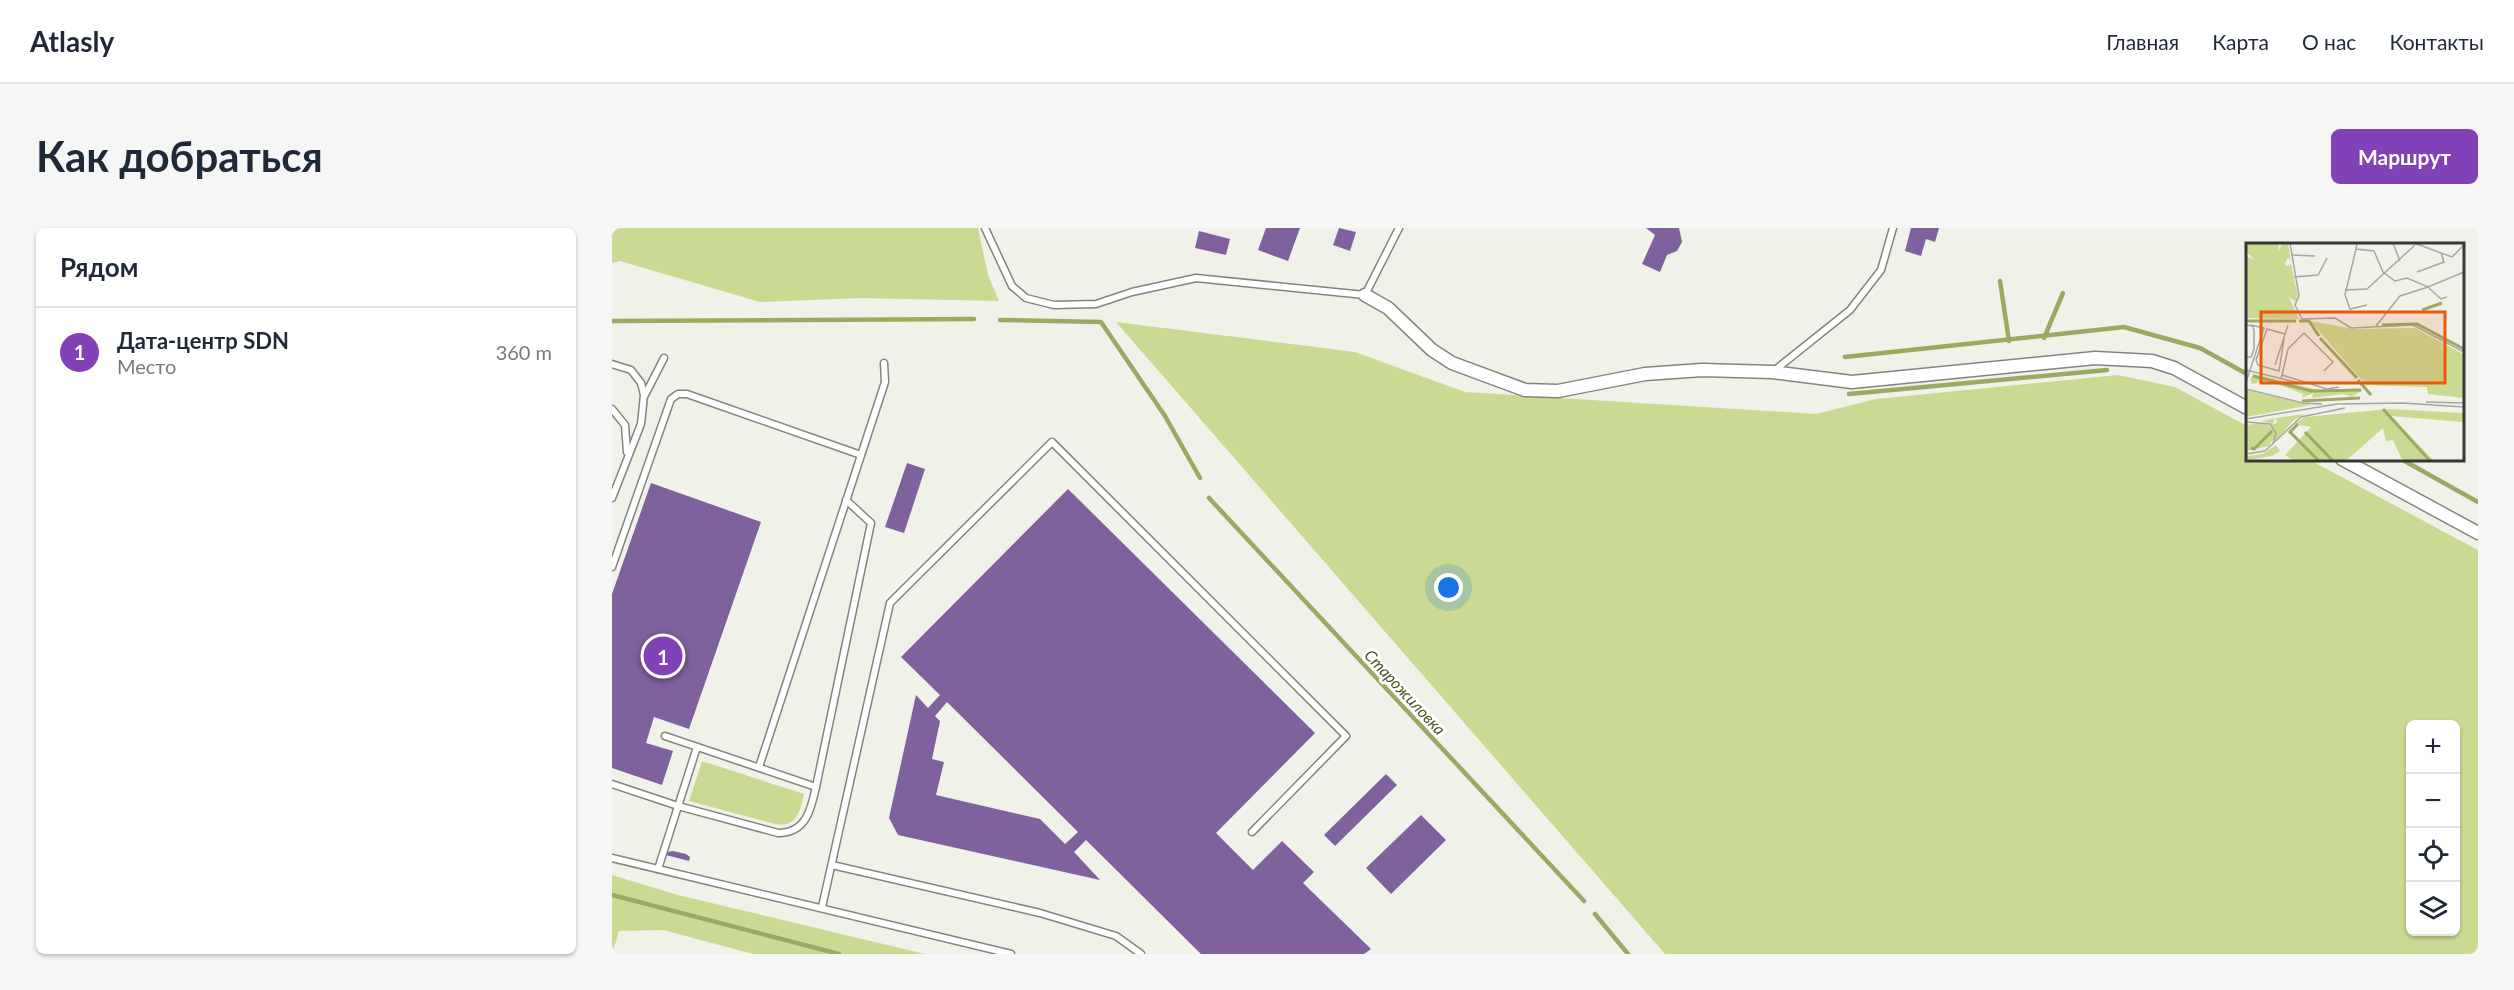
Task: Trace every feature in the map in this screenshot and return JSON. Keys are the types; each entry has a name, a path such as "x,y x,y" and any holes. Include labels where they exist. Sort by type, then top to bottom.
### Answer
{"street":[{"path":"1365,295 1388,308 1432,350 1452,363 1525,390 1558,391 1645,374 1702,370 1773,372 1852,382 2095,358 2131,358 2174,368 2246,407"},
{"path":"2344,460 2478,533"}],"lane":[{"path":"985,228 1012,286 1026,298 1054,305 1096,304 1132,292 1196,278 1365,295 1399,228"},
{"path":"1773,372 1850,310 1881,270 1893,228"},
{"path":"644,395 664,358"},
{"path":"759,767 885,382 884,363"},
{"path":"612,364 632,370 641,383 644,395 641,424 612,498"},
{"path":"612,567 671,399 678,394 687,394 861,455"},
{"path":"612,409 625,425 627,456"},
{"path":"822,907 890,603 1052,442 1346,736 1252,832"},
{"path":"612,784 678,806 786,833 795,831 805,820 816,787 871,523 846,500"},
{"path":"665,736 816,787"},
{"path":"658,869 697,747"},
{"path":"612,858 1011,954"},
{"path":"832,865 1040,913 1116,936 1141,954"}],"green space":[{"path":"612,228 978,228 988,275 999,301 861,298 760,302 620,261 612,263"},
{"path":"1116,322 1355,352 1465,392 1816,414 1876,399 2118,375 2175,387 2246,425 2246,460 2310,460 2478,550 2478,954 1665,954"},
{"path":"702,761 804,794 799,812 792,821 782,825 689,801"},
{"path":"612,875 678,895 925,954 753,954 663,930 619,931 612,954"}],"building":[{"path":"1266,228 1300,228 1288,261 1258,250"},
{"path":"1339,228 1356,232 1350,251 1333,245"},
{"path":"1646,228 1679,228 1682,242 1677,251 1667,255 1660,272 1642,264 1655,235"},
{"path":"1911,228 1939,228 1935,242 1926,239 1921,256 1905,251"},
{"path":"1199,231 1230,239 1226,255 1195,248"},
{"path":"907,463 925,469 904,533 885,527"},
{"path":"651,483 761,522 689,729 654,717 646,743 673,751 662,785 612,768 612,594"},
{"path":"1068,489 1315,733 1216,833 1253,870 1282,841 1314,872 1303,883 1371,949 1364,954 1201,954 1086,840 1074,852 1100,880 898,835 889,818 916,695 928,708 940,695 901,657","holes":["947,702 1078,832 1065,844 1040,819 936,795 944,762 932,759 940,721 935,716"]},
{"path":"1386,774 1397,785 1335,846 1324,835"},
{"path":"1421,815 1446,840 1391,894 1366,868"},
{"path":"667,852 686,854 690,857 689,861 666,855"}],"waterway":[{"path":"2000,281 2009,341"},
{"path":"2044,338 2063,293"},
{"path":"612,321 974,319"},
{"name":"Старожиловка","path":"1000,320 1101,322 1165,416 1200,478"},
{"path":"1845,357 2124,327 2200,348 2246,373"},
{"path":"1849,394 2107,370"},
{"path":"2403,460 2478,502"},
{"name":"Старожиловка","path":"1209,498 1584,901"},
{"path":"612,895 839,954"},
{"name":"Старожиловка","path":"1595,914 1628,954"}],"place":[{"name":"Дата-центр SDN","path":"663,656"}]}
